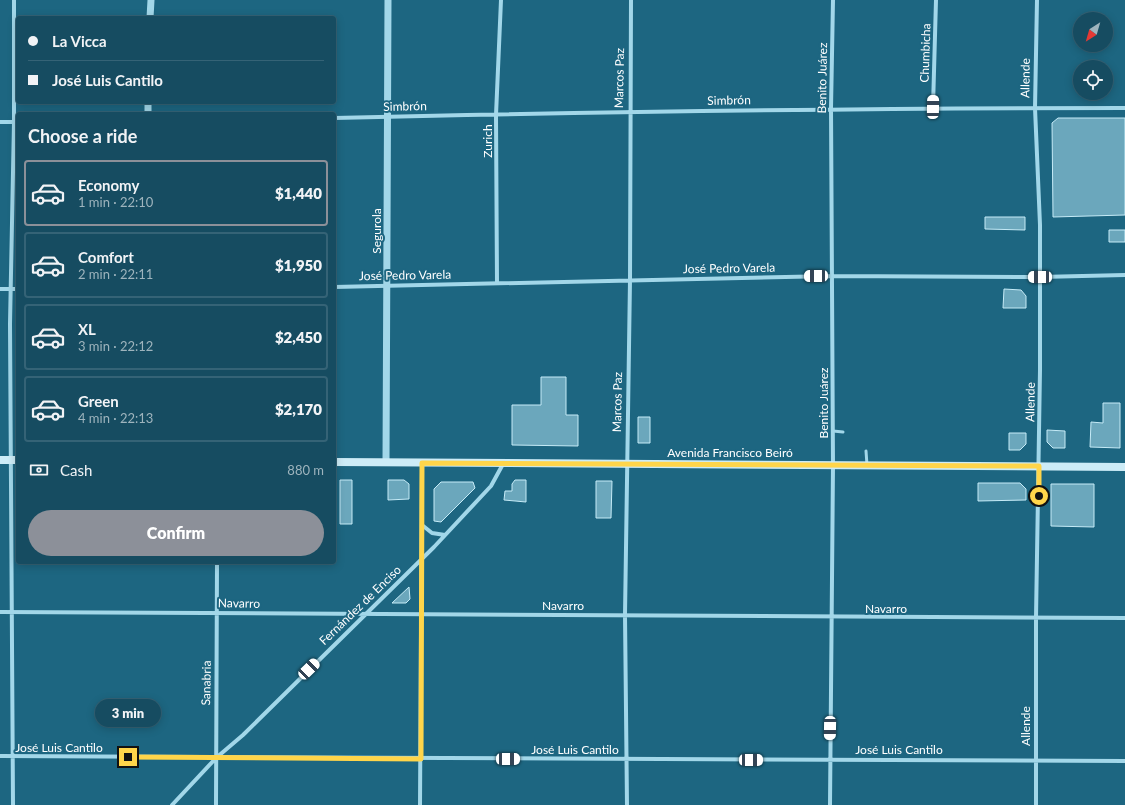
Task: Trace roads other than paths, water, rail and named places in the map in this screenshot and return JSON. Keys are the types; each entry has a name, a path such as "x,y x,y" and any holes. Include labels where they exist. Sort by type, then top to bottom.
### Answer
{"main road":[{"path":"0,460 14,460"},
{"name":"Avenida Francisco Beiró","path":"336,462 1125,467"}],"street":[{"path":"12,805 14,460 10,289 16,122 14,0"},
{"path":"150,16 151,0"},
{"name":"Segurola","path":"386,462 388,0"},
{"name":"Zurich","path":"497,283 496,115 501,0"},
{"name":"Marcos Paz","path":"627,805 625,615 626,464 630,280 629,111 631,0"},
{"name":"Benito Juárez","path":"830,805 829,759 833,465 831,108 833,0"},
{"name":"Chumbicha","path":"933,107 936,0"},
{"name":"Allende","path":"1036,805 1036,618 1039,466 1040,277 1035,108 1037,0"},
{"name":"Simbrón","path":"336,118 831,108 1125,108"},
{"path":"0,122 16,122"},
{"name":"José Pedro Varela","path":"336,287 832,276 1040,277 1125,275"},
{"path":"0,289 16,289"},
{"path":"420,805 422,463"},
{"name":"Fernández de Enciso","path":"172,805 216,758 243,735 422,559 491,486 503,464"},
{"path":"422,525 432,534 445,535"},
{"name":"Sanabria","path":"216,805 217,564"},
{"name":"Navarro","path":"0,612 364,615 625,615 831,618 1125,618"},
{"name":"José Luis Cantilo","path":"0,756 626,760 829,759 1125,761"}],"lane":[{"path":"833,431 843,432"},
{"path":"866,452 867,465"}]}
